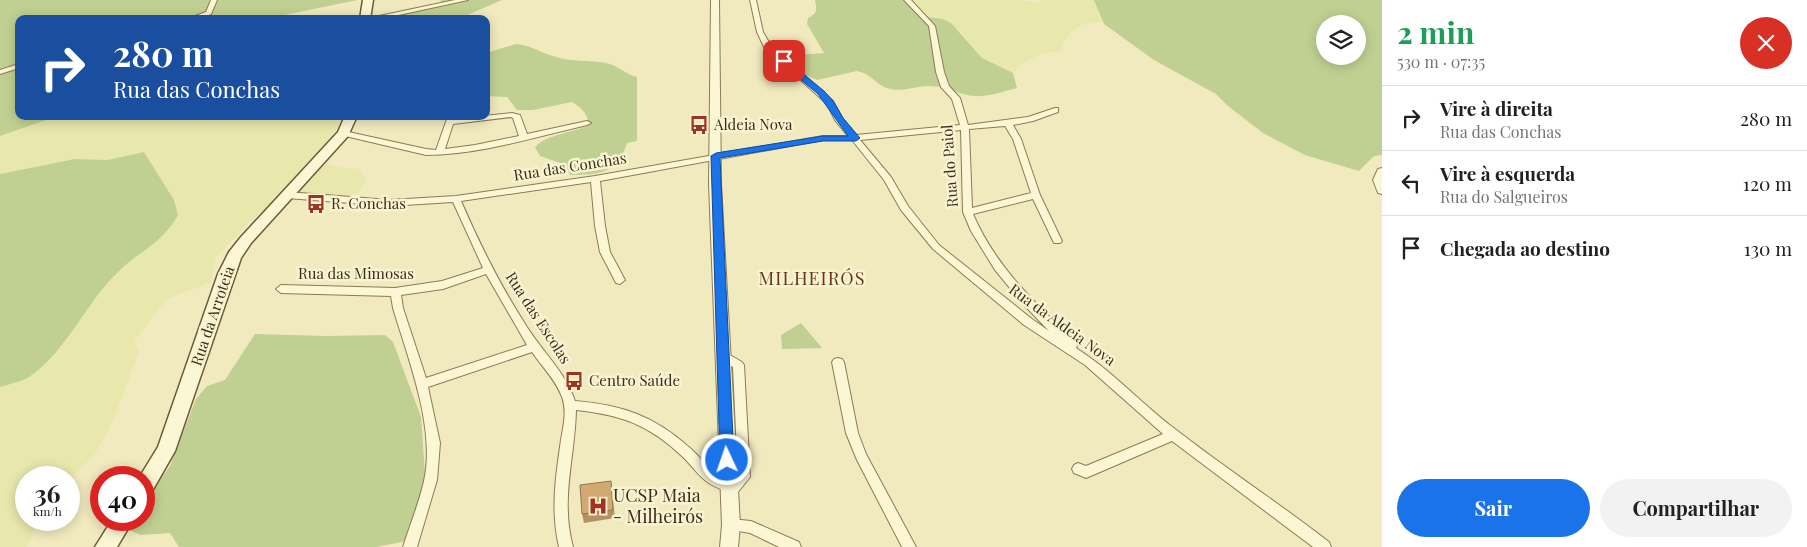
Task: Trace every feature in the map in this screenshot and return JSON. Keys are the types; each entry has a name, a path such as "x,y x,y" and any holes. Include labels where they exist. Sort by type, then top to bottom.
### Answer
{"main road":[{"path":"366,15 368,0"},
{"name":"Rua da Arroteia","path":"155,469 166,451 176,427 226,274 234,256 246,240 344,133 349,120"},
{"path":"105,547 116,531"}],"street":[{"path":"203,15 209,13 214,0"},
{"path":"401,12 405,0"},
{"path":"417,9 430,0"},
{"path":"386,15 465,0"},
{"path":"715,0 716,156 729,490 729,547"},
{"name":"Rua da Aldeia Nova","path":"753,0 760,32 767,45 830,103 839,120 856,138 888,179 904,208 936,247 1028,322 1089,362 1173,435 1324,547"},
{"name":"Rua do Paiol","path":"908,0 932,26 940,72 945,87 956,98 965,128 968,212 972,225 999,267 1030,304 1089,362"},
{"path":"0,72 15,67"},
{"name":"Rua das Conchas","path":"287,195 390,203 456,199 595,179 823,138 856,138 1008,123 1030,119 1055,110"},
{"path":"490,116 512,115 517,117 524,137"},
{"path":"440,153 451,120"},
{"path":"344,133 426,152 440,153 457,152 587,123"},
{"path":"1008,123 1017,139 1036,195 1057,240"},
{"path":"1382,172 1379,180 1382,190"},
{"path":"595,179 605,252 620,280"},
{"path":"968,212 1036,195"},
{"name":"Rua das Escolas","path":"456,199 488,270 534,347 565,388 570,405 559,511 561,533 566,547"},
{"name":"Rua das Mimosas","path":"281,289 395,292 443,286 488,270"},
{"path":"395,292 398,308 422,384 434,443 431,480 410,547"},
{"path":"422,384 534,347"},
{"path":"838,362 852,432 861,456 909,547"},
{"path":"570,405 606,408 634,416 660,429 690,456 705,475 729,490"},
{"path":"1078,469 1086,472 1173,435"},
{"path":"730,525 751,527 794,547"}],"shaded area":[{"path":"910,0 1019,0 1035,3 1044,0 1094,0 1103,21 1081,25 1064,42 1061,51 1042,54 1022,63 1013,73 982,58 961,32 943,19 927,17"},
{"path":"46,120 343,120 319,153 321,161 336,167 360,169 367,180 359,192 341,199 287,191 253,219 215,258 211,282 167,299 134,341 139,351 114,419 95,454 80,469 80,466 15,466 15,531 34,531 26,547 0,547 0,387 28,377 60,348 93,302 118,272 169,230 178,215 174,199 144,152 108,160 75,159 0,174 0,136"}],"green space":[{"path":"0,0 358,0 284,15 15,15 15,120 46,120 0,136"},
{"path":"441,0 502,0 467,15 401,15 433,8 440,4"},
{"path":"815,0 910,0 927,17 943,19 951,23 982,58 1013,73 1017,88 979,96 929,86 903,90 892,89 883,86 862,72 857,71 817,80 786,67 785,61 798,55 824,53 807,24 808,18 816,11"},
{"path":"1094,0 1382,0 1382,155 1374,156 1359,171 1305,155 1263,133 1228,106 1216,94 1154,60 1104,24"},
{"path":"516,44 562,59 606,63 637,77 637,141 627,143 618,161 606,170 599,173 570,175 566,165 540,156 535,147 553,136 589,125 584,111 572,102 533,110 517,110 507,97 490,96 490,52"},
{"path":"144,152 174,200 178,215 172,225 158,240 126,265 106,285 65,341 42,366 26,379 0,387 0,174 75,159 108,160"},
{"path":"801,323 822,348 782,349 781,335"},
{"path":"255,334 385,335 393,342 421,417 426,487 406,541 377,547 179,547 170,533 141,535 131,531 155,531 155,485 170,466 196,399 207,386 225,380"}],"building":[{"name":"UCSP Maia - Milheirós","path":"611,481 613,510 582,514 580,485"}],"place":[{"name":"Aldeia Nova","path":"699,125"},
{"name":"R. Conchas","path":"316,204"},
{"name":"Centro Saúde","path":"574,381"},
{"name":"UCSP Maia - Milheirós","path":"598,506"}],"district":[{"name":"MILHEIRÓS","path":"812,279"}],"route":[{"path":"727,460 715,184 716,156 823,138 856,138 839,120 830,103 821,93 784,61"}]}
